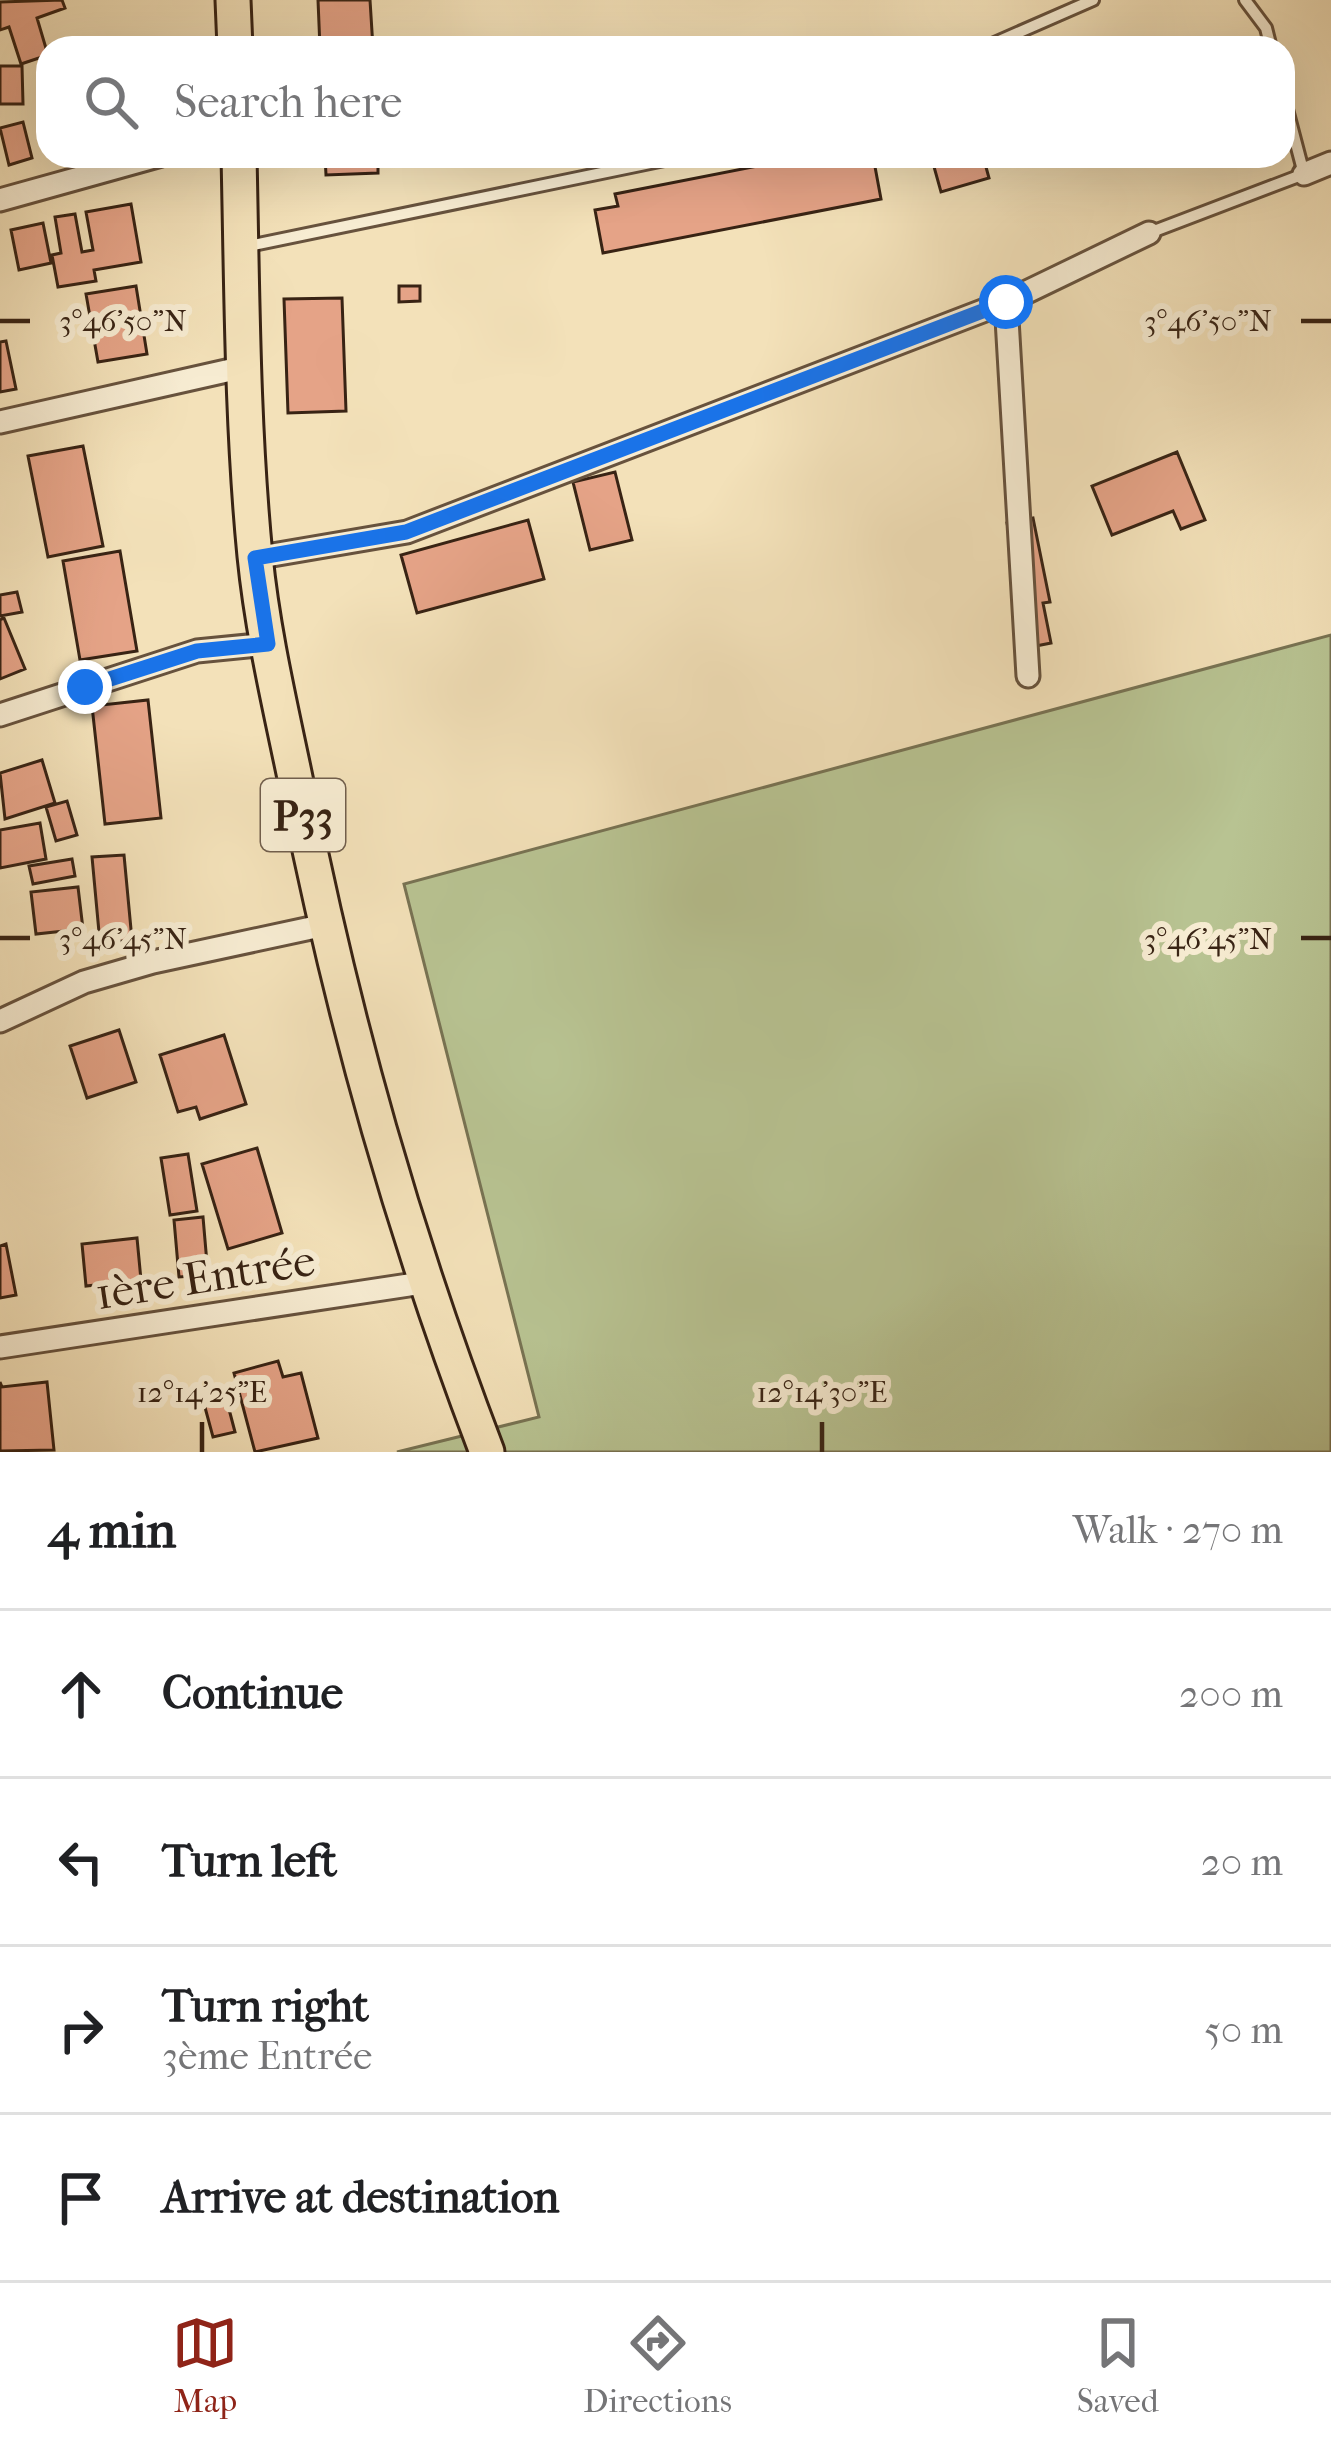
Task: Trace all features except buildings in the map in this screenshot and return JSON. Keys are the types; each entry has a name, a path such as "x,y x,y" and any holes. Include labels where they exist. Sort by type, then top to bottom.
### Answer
{"main road":[{"path":"233,0 234,36"},
{"name":"P33","path":"239,168 255,558 268,644 354,1050 422,1283 487,1452"}],"street":[{"path":"1304,174 1331,163"},
{"path":"0,200 115,168"},
{"path":"255,558 406,532 1006,302 1149,233"},
{"path":"1006,302 1028,676"},
{"path":"0,422 244,367"},
{"path":"0,715 197,651 268,644"},
{"path":"0,1021 84,982 130,968 325,925"},
{"name":"1ère Entrée","path":"0,1347 422,1283"}],"lane":[{"path":"1011,36 1094,0"},
{"path":"1245,0 1268,36"},
{"path":"1149,233 1304,174 1295,140"},
{"path":"241,248 626,168"}],"green space":[{"path":"1331,635 1331,1452 397,1452 539,1417 404,884"}],"route":[{"path":"85,687 197,651 268,644 255,558 406,532 1006,302"}]}
